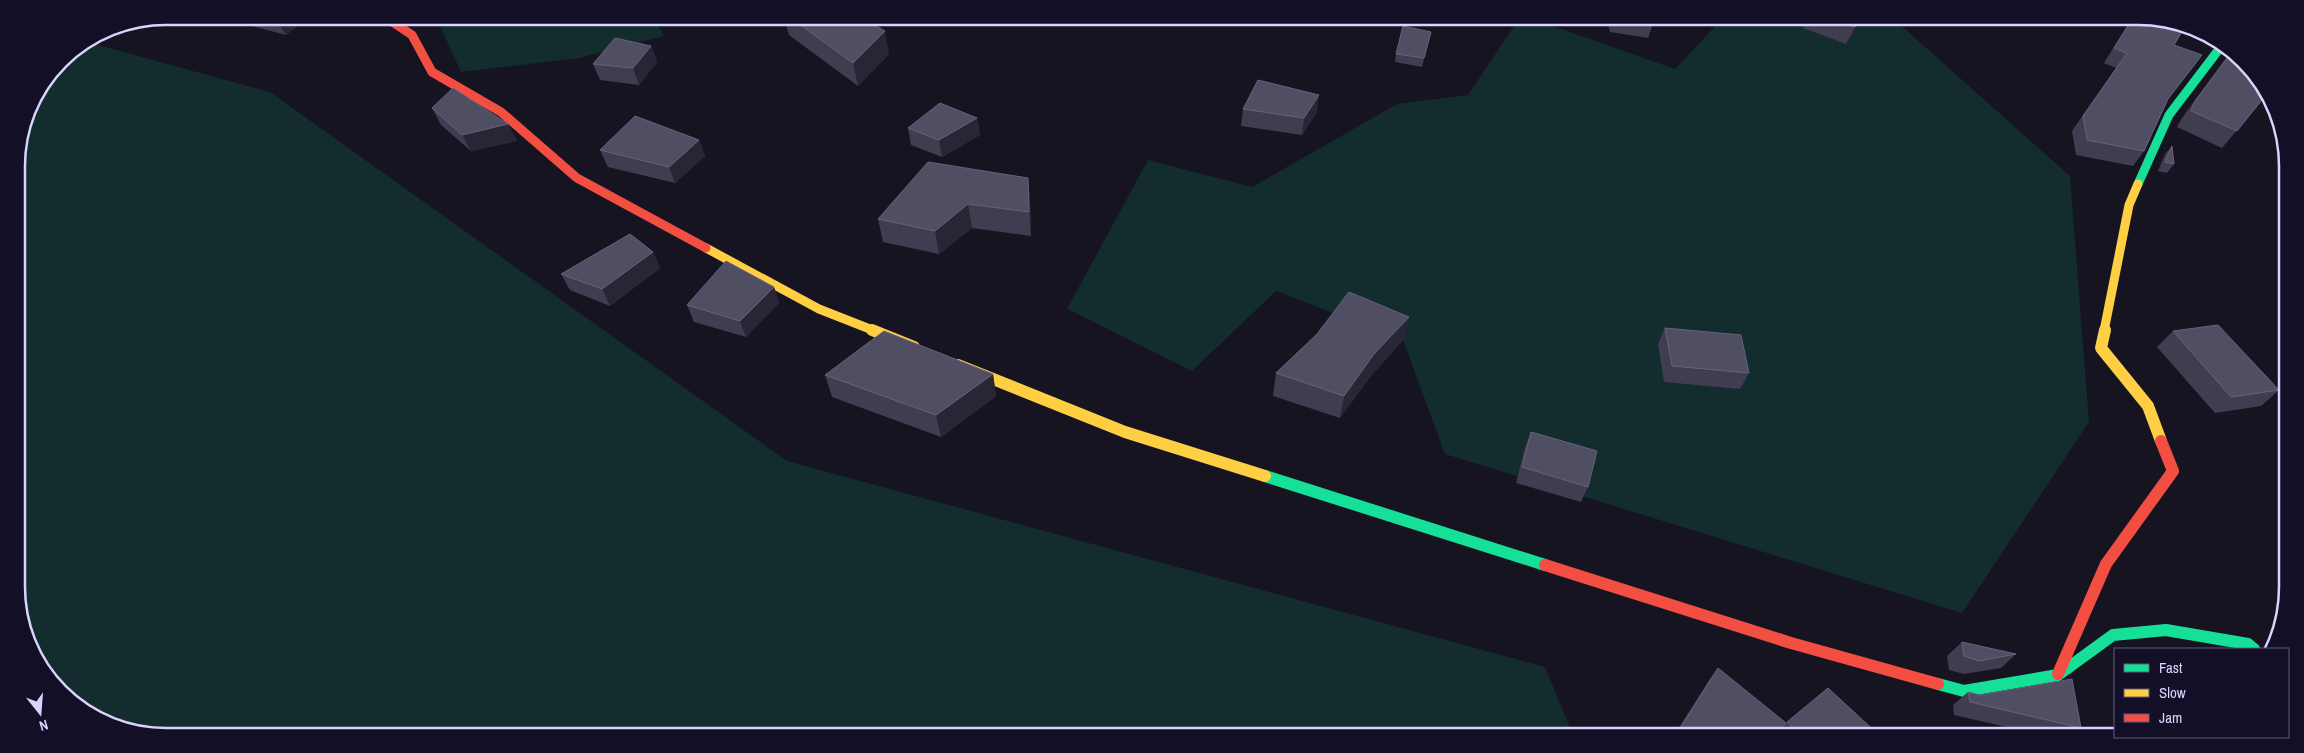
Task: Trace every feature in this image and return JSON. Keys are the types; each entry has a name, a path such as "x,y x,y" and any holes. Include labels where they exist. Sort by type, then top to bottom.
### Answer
{"street":[{"path":"397,25 412,35 432,72 501,112 577,178 819,310 921,350"},
{"path":"2058,675 2106,564 2173,471 2148,406 2101,348 2129,205 2169,115 2218,50"},
{"path":"949,361 1125,432 1800,645 1964,692 2058,675 2113,635 2166,630 2248,644 2253,648"}],"green space":[{"path":"440,25 658,25 664,36 579,58 461,72"},
{"path":"1515,25 1550,25 1675,69 1716,25 1900,25 2070,176 2089,422 1962,613 1445,454 1403,340 1276,291 1192,371 1067,309 1148,160 1252,187 1397,104 1468,95"},
{"path":"95,44 270,92 787,461 1545,667 1570,728 166,728 147,727 129,723 103,714 73,693 49,666 39,650 32,633 25,597 25,156 30,129 39,103 60,73 80,54"}],"building":[{"path":"801,25 875,25 885,31 853,63"},
{"path":"2128,25 2157,26 2182,32 2174,45 2202,55 2168,99 2144,151 2087,140 2083,116 2127,53 2114,48"},
{"path":"1403,26 1431,32 1424,58 1396,54"},
{"path":"615,38 651,46 633,68 593,64"},
{"path":"2228,57 2244,73 2263,99 2237,131 2191,111 2195,101"},
{"path":"1258,80 1319,95 1304,118 1243,109"},
{"path":"453,88 508,124 462,135 432,108"},
{"path":"940,103 977,118 939,140 908,128"},
{"path":"635,116 699,140 669,167 600,150"},
{"path":"2172,146 2174,164 2165,162"},
{"path":"928,162 1028,178 1029,212 968,204 935,231 878,219"},
{"path":"630,234 653,252 602,289 561,274"},
{"path":"726,261 774,287 740,321 687,305"},
{"path":"1349,292 1409,317 1374,354 1344,396 1276,373 1317,334"},
{"path":"2218,325 2279,390 2231,397 2173,331"},
{"path":"1665,328 1741,335 1749,373 1672,366"},
{"path":"884,331 993,374 936,415 825,375"},
{"path":"1531,432 1597,451 1588,487 1522,467"},
{"path":"1962,642 2016,654 1979,661 1964,656"},
{"path":"1718,668 1786,723 1781,728 1680,728"},
{"path":"2072,679 2081,728 1970,702 1968,692 1980,695"},
{"path":"1828,688 1871,728 1793,728 1787,722"}],"traffic: fast":[{"path":"2138,184 2169,115 2218,50"},
{"path":"1265,476 1545,565"},
{"path":"1938,684 1964,691 2058,675 2113,635 2166,630 2248,644 2253,648"}],"traffic: slow":[{"path":"2138,184 2129,205 2101,348 2148,406 2161,441"},
{"path":"706,248 819,309 914,347"},
{"path":"958,365 1125,432 1265,476"}],"traffic: jam":[{"path":"397,25 412,35 432,72 501,112 577,178 706,248"},
{"path":"2058,674 2106,564 2173,471 2161,441"},
{"path":"1545,565 1791,643 1938,684"}]}
